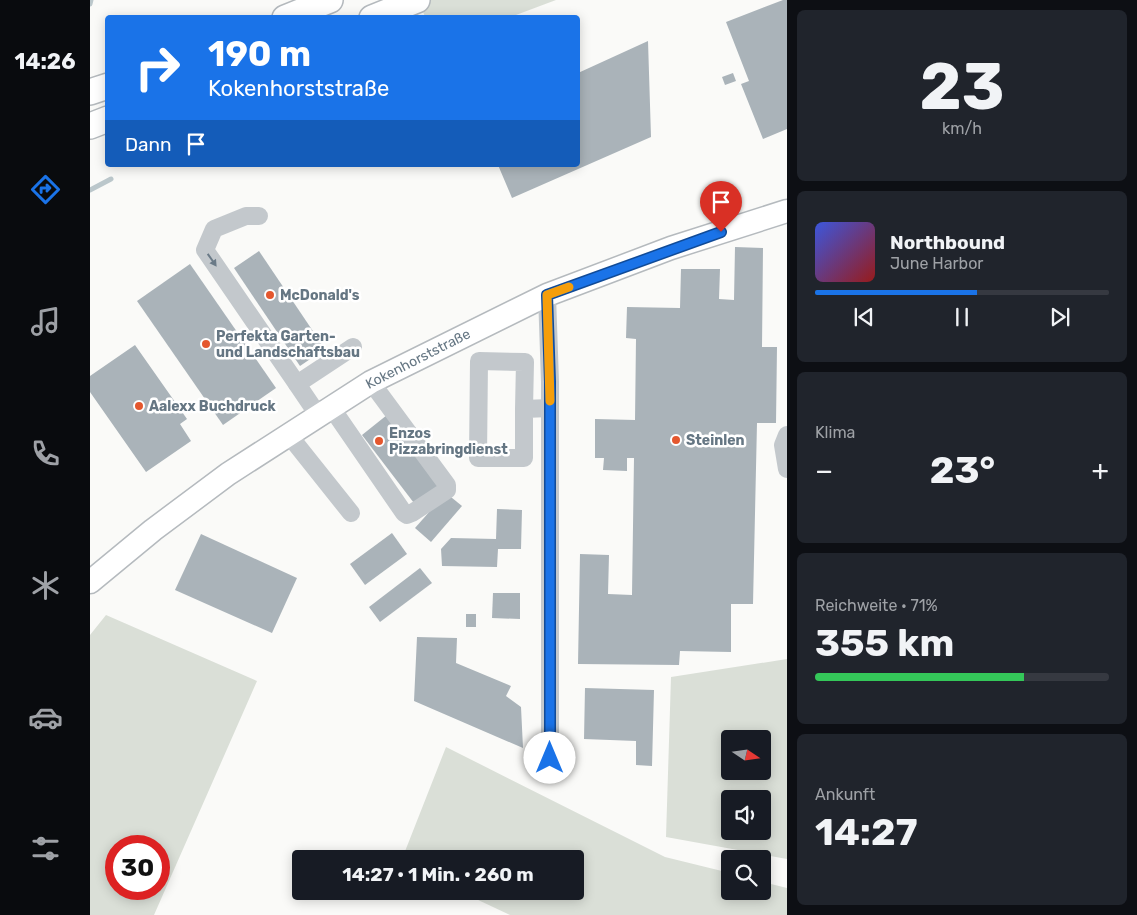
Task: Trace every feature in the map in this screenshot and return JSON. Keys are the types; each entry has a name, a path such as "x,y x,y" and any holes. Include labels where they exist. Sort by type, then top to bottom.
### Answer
{"highway":[{"path":"292,15 330,0"},
{"path":"380,15 417,0"},
{"path":"90,92 105,87"},
{"path":"90,126 105,120"}],"main road":[{"name":"Kokenhorststraße","path":"90,582 153,530 220,480 370,382 547,295 671,248 787,211"}],"street":[{"path":"260,216 246,216 214,229 205,250 297,384 325,411 407,515 447,490 447,485 370,382"},
{"path":"547,295 550,408 550,758"},
{"path":"297,384 353,347"},
{"path":"479,361 525,362 524,409 524,458 478,458 479,361"},
{"path":"524,409 550,408"},
{"path":"288,434 351,513"},
{"path":"787,435 783,445 787,469"}],"shaded area":[{"path":"419,0 556,0 516,15 424,15"},
{"path":"106,615 257,681 170,879 170,835 105,835 105,900 161,900 154,915 90,915 90,635"},
{"path":"787,659 787,859 771,856 771,850 738,850 666,837 671,677"},
{"path":"446,747 665,857 721,871 721,900 771,900 771,884 787,888 787,915 510,915 478,900 584,900 584,850 406,850"}],"building":[{"path":"787,0 787,129 763,139 741,84 749,81 726,22"},
{"path":"648,41 651,137 512,198 499,167 580,167 580,72"},
{"path":"733,73 736,81 725,85 722,77"},
{"name":"Steinlen","path":"735,247 763,248 762,347 777,347 776,423 757,423 753,604 731,604 731,652 680,651 679,665 578,664 580,554 609,555 608,594 632,595 634,458 627,458 627,471 603,470 604,458 595,458 595,419 635,420 636,339 626,338 627,307 680,308 681,269 720,269 719,299 734,300"},
{"name":"McDonald's","path":"259,251 325,349 300,366 234,268"},
{"name":"Perfekta Garten- und Landschaftsbau","path":"190,264 276,388 223,425 137,301"},
{"name":"Aalexx Buchdruck","path":"135,345 187,419 180,424 191,441 146,472 90,392 90,376"},
{"path":"387,415 442,487 417,507 362,435"},
{"path":"446,493 462,506 431,542 415,528"},
{"path":"497,509 522,510 521,549 498,549 497,567 442,566 441,549 451,538 496,539"},
{"path":"392,533 407,554 365,585 350,564"},
{"path":"201,534 297,578 272,633 175,590"},
{"path":"420,568 432,583 380,622 369,607"},
{"path":"493,593 520,593 520,619 492,618"},
{"path":"466,614 476,614 476,627 466,627"},
{"path":"417,637 457,638 456,663 511,686 506,696 521,707 523,748 414,701"},
{"path":"585,688 654,690 652,766 636,765 636,741 584,739"}],"waterway":[{"path":"90,4 91,0"},
{"path":"90,190 111,179"}],"slow traffic":[{"path":"550,401 547,295 569,287"}],"place":[{"name":"McDonald's","path":"270,295"},
{"name":"Perfekta Garten- und Landschaftsbau","path":"206,344"},
{"name":"Aalexx Buchdruck","path":"139,406"},
{"name":"Steinlen","path":"676,440"},
{"name":"Enzos Pizzabringdienst","path":"379,441"}],"route":[{"path":"550,758 550,382 547,295 671,248 721,232"}]}
